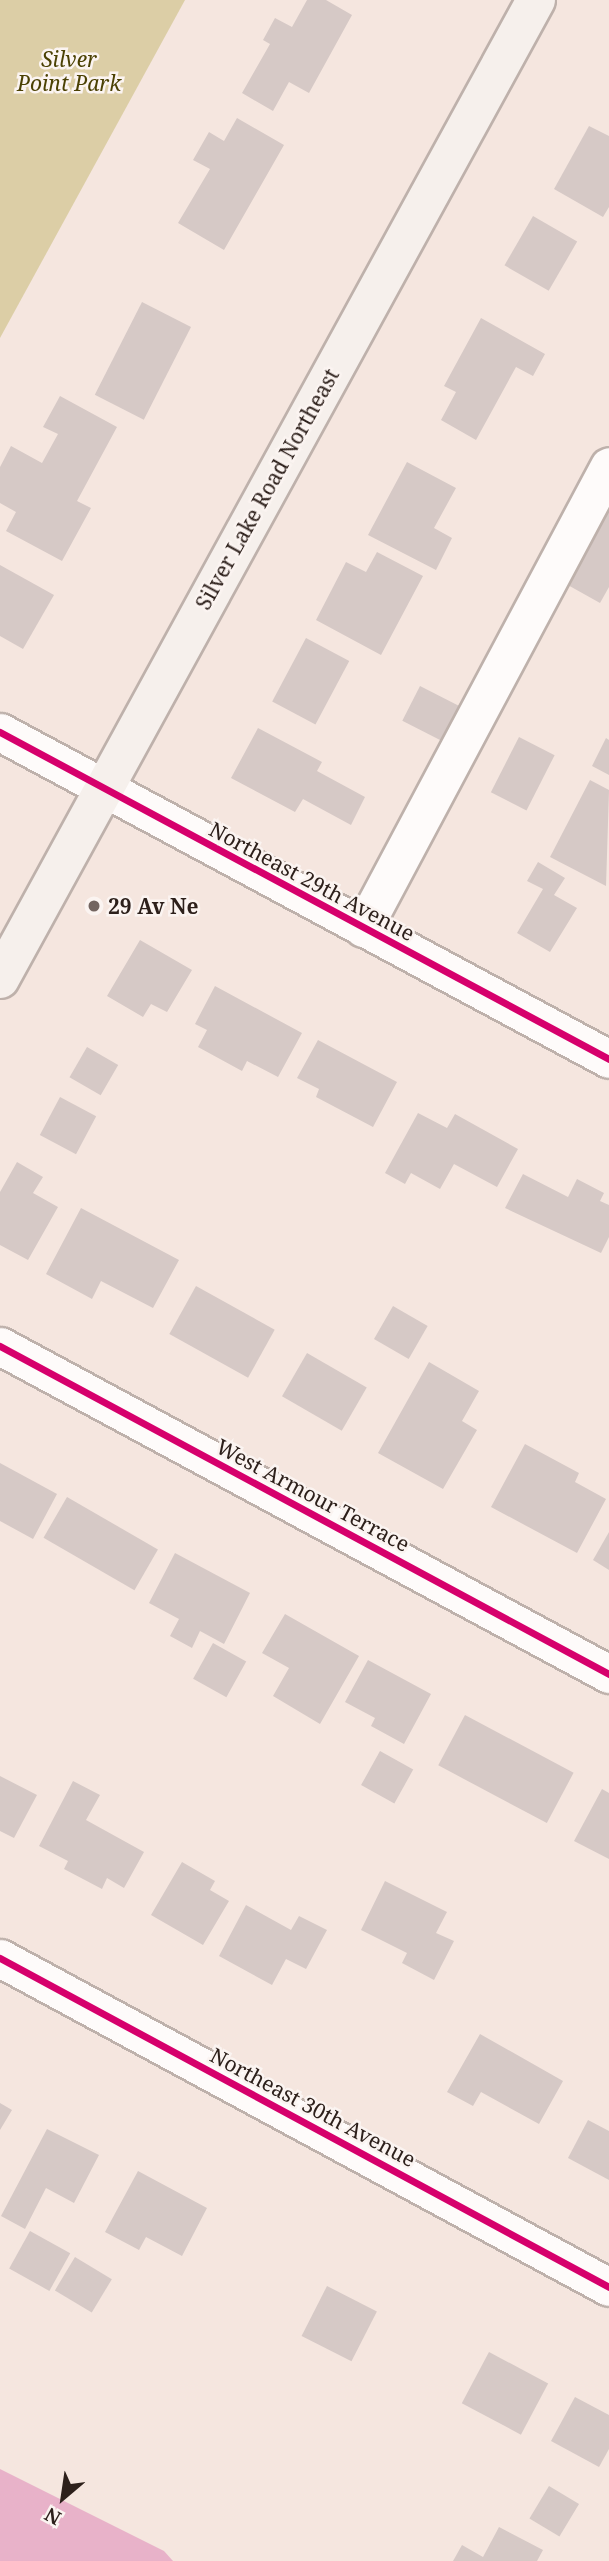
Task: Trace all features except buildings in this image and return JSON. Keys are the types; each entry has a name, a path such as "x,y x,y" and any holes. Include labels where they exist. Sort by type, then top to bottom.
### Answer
{"main road":[{"name":"Silver Lake Road Northeast","path":"0,979 536,0"}],"street":[{"path":"363,928 609,466"},
{"name":"Northeast 29th Avenue","path":"0,732 102,789 608,1056"},
{"name":"West Armour Terrace","path":"0,1346 609,1674"},
{"name":"Northeast 30th Avenue","path":"0,1958 609,2287"}],"green space":[{"name":"Silver Point Park","path":"0,0 185,0 0,338"}],"shaded area":[{"path":"0,2469 164,2551 173,2561 0,2561"}],"cycle path":[{"path":"0,732 609,1059"},
{"path":"0,1346 609,1674"},
{"path":"0,1958 609,2287"}],"place":[{"name":"29 Av Ne","path":"94,906"}]}
